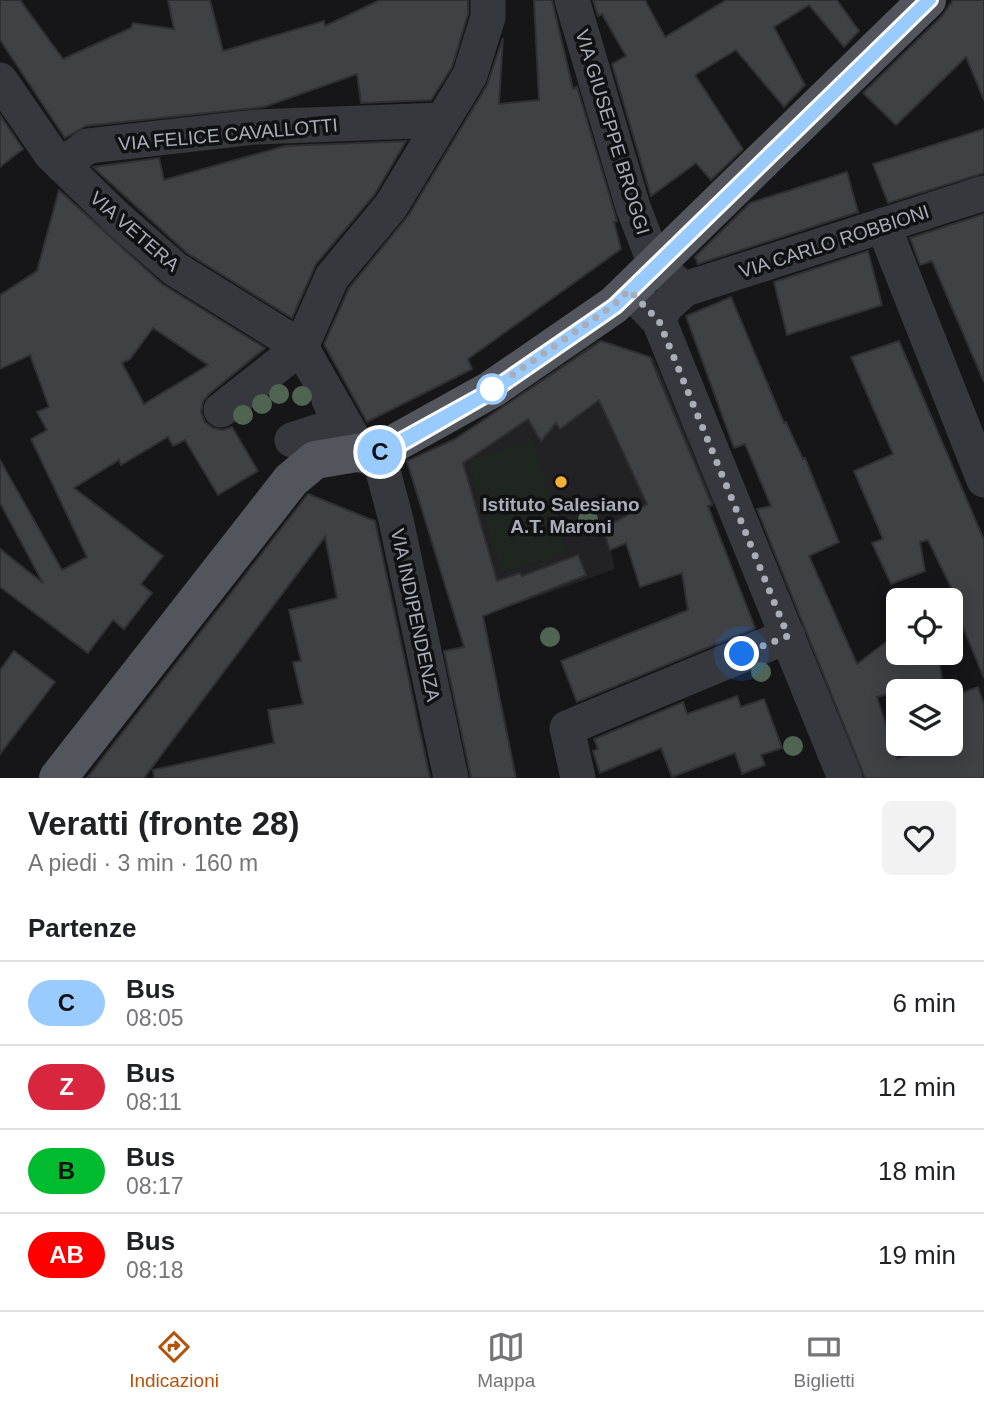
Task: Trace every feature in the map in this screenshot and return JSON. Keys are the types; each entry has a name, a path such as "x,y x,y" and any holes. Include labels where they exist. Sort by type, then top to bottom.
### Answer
{"main road":[{"path":"58,778 280,499 291,480 315,460 368,453 492,389 614,305 929,0"}],"street":[{"path":"221,410 301,347 332,276 391,206 470,75 488,17 488,0"},
{"name":"VIA GIUSEPPE BROGGI","path":"572,0 633,206 643,278"},
{"name":"VIA VETERA","path":"0,80 62,165 175,269 301,347"},
{"name":"VIA FELICE CAVALLOTTI","path":"62,165 88,146 101,144 256,127 442,120"},
{"name":"VIA CARLO ROBBIONI","path":"685,289 984,193"},
{"path":"883,225 984,480"},
{"path":"643,278 685,289"},
{"path":"643,278 845,778"},
{"path":"659,321 665,307 685,289"},
{"path":"292,440 341,424 301,347"},
{"name":"VIA INDIPENDENZA","path":"301,347 368,453 396,520 450,778"},
{"path":"64,778 280,499"},
{"path":"578,778 567,728 788,636"}],"shaded area":[{"name":"Istituto Salesiano A.T. Maroni","path":"598,340 654,358 715,503 611,550 615,569 458,625 411,460 455,439"},
{"path":"533,440 567,553 502,572 468,460"}],"building":[{"path":"0,0 20,0 63,59 131,28 133,23 174,29 168,0 210,0 223,51 324,21 325,26 380,0 468,0 468,14 452,67 431,100 361,103 357,74 264,107 86,126 65,138 0,40"},
{"path":"534,0 552,0 573,89 577,87 617,221 614,222 621,249 468,359 472,369 367,422 324,344 349,288 408,216 487,85 503,38 499,104 539,100"},
{"path":"593,0 645,0 665,37 726,0 837,0 859,31 844,47 809,5 774,27 805,85 784,107 736,50 695,75 743,149 711,180 696,163 651,196 612,64 626,56 602,14 598,16"},
{"path":"953,0 984,0 984,100 966,57 896,125 863,93 942,16"},
{"path":"0,115 23,149 0,167"},
{"path":"984,129 984,173 888,203 873,164"},
{"path":"406,141 375,194 316,264 292,318 187,253 93,167 159,158 164,180 285,146"},
{"path":"847,172 858,212 698,264 695,257 750,203"},
{"path":"59,190 162,284 265,348 209,394 203,402 201,412 205,422 213,428 223,430 232,427 258,471 218,495 185,440 173,446 168,437 121,465 119,460 74,488 163,556 141,584 152,593 124,629 113,620 88,653 0,587 0,549 43,583 0,503 0,460 62,570 87,557 31,439 47,430 37,412 49,407 30,355 0,369 0,295 37,271","holes":["153,328 208,365 144,404 122,363 130,359"]},
{"path":"984,214 984,382 932,261 920,265 910,238"},
{"path":"868,251 882,305 787,335 774,282"},
{"path":"731,297 784,423 786,422 803,459 805,458 839,542 809,556 857,664 886,642 886,665 940,665 942,679 886,679 886,694 877,697 886,725 886,756 896,756 897,759 905,756 963,756 963,692 978,687 984,705 984,778 865,778 757,509 771,506 745,444 734,448 686,316"},
{"path":"601,341 650,357 712,505 708,506 755,628 577,702 561,661 688,610 682,573 640,587 626,543 610,550 603,529 647,504 599,400 560,429 556,423 541,441 528,419 463,463 497,581 520,573 522,576 578,555 586,575 483,616 516,778 471,778 444,651 464,647 407,461 455,439"},
{"path":"899,341 984,540 984,678 963,627 963,588 951,588 928,540 920,542 925,571 891,584 872,543 883,539 854,471 893,454 851,357"},
{"path":"308,494 375,521 430,778 154,778 153,770 274,743 268,710 303,704 293,662 301,661 289,610 337,598 325,537 144,778 87,778"},
{"path":"14,651 55,682 0,754 0,670"},
{"path":"737,696 741,707 764,699 782,748 761,755 765,765 742,774 735,753 672,777 661,748 600,773 593,751 598,749 594,739 683,702 687,714"}],"bus line":[{"name":"C","path":"927,0 614,305 492,389 378,452 396,448 493,392 616,307 931,0"}],"place":[{"name":"Istituto Salesiano A.T. Maroni","path":"561,482"}],"route":[{"path":"492,389 614,305 629,290 645,304 659,321 788,636 742,654"}]}
